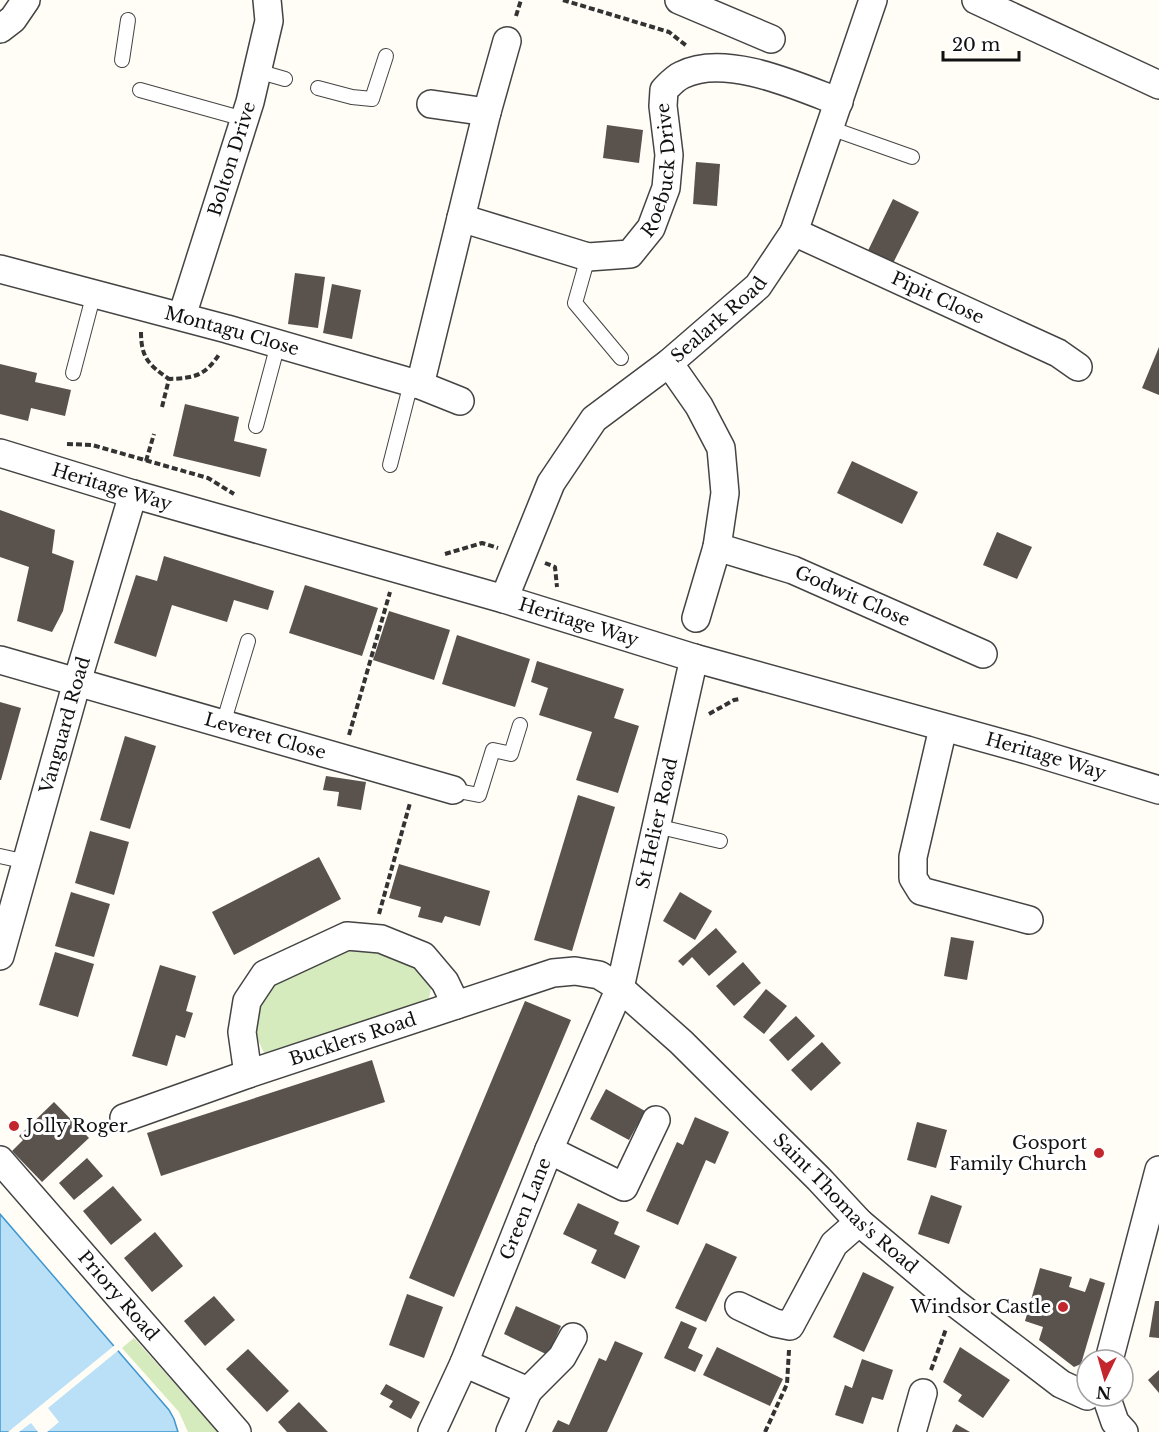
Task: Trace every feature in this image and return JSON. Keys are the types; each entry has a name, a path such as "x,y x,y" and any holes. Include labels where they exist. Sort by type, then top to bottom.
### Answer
{"street":[{"path":"0,28 13,19 26,0"},
{"name":"Bolton Drive","path":"182,316 257,71 269,21 267,0"},
{"path":"679,0 771,39"},
{"name":"Sealark Road","path":"504,599 551,483 594,418 669,363 758,286 794,232 873,0"},
{"path":"976,0 1159,86"},
{"path":"415,384 507,41"},
{"name":"Roebuck Drive","path":"461,218 588,257 630,254 651,228 666,188 669,155 663,106 664,90 681,75 714,67 772,75 835,115"},
{"path":"431,104 487,112"},
{"name":"Pipit Close","path":"794,232 1058,353 1078,366"},
{"name":"Montagu Close","path":"0,269 182,316 415,384 460,401"},
{"path":"669,363 699,406 721,448 725,493 717,546 696,618"},
{"name":"Heritage Way","path":"0,453 133,494 504,599 694,658 1027,750 1159,790"},
{"name":"Vanguard Road","path":"0,956 77,682 133,494"},
{"name":"Godwit Close","path":"717,546 793,570 983,654"},
{"name":"St Helier Road","path":"620,988 694,658"},
{"name":"Leveret Close","path":"0,660 453,790"},
{"path":"943,728 914,857 913,878 921,891 1029,920"},
{"path":"248,1074 242,1032 246,1001 265,974 347,936 381,939 423,956 445,982 456,1005"},
{"name":"Bucklers Road","path":"124,1118 248,1074 553,973 575,971 598,975 620,988"},
{"name":"Green Lane","path":"432,1432 464,1363 549,1150 620,988"},
{"name":"Saint Thomas's Road","path":"620,988 681,1042 859,1222 955,1303 1061,1384 1075,1389"},
{"path":"549,1150 624,1187 656,1120"},
{"name":"Priory Road","path":"0,1160 237,1432"},
{"path":"1112,1348 1159,1170"},
{"path":"739,1306 775,1323 790,1326 834,1244 859,1222"},
{"path":"510,1432 528,1391 562,1357 573,1337"},
{"path":"464,1363 528,1391"},
{"path":"912,1432 923,1393"},
{"name":"Saint Thomas's Road","path":"1106,1408 1124,1432"}],"lane":[{"path":"122,60 128,20"},
{"path":"318,88 352,97 372,99 386,56"},
{"path":"257,71 285,79"},
{"path":"140,90 244,119"},
{"path":"835,115 912,157"},
{"path":"588,257 575,303 621,357"},
{"path":"73,373 94,293"},
{"path":"256,426 278,344"},
{"path":"390,465 415,384"},
{"path":"224,724 248,641"},
{"path":"453,790 479,795 494,750 511,754 520,725"},
{"path":"656,826 720,841"},
{"path":"0,856 27,862"}],"path":[{"path":"563,0 669,32 714,67"},
{"path":"146,306 141,330 142,352 151,366 169,379 191,378 204,373 222,349 227,329"},
{"path":"162,407 169,379"},
{"path":"146,461 154,434"},
{"path":"57,444 92,445 208,478 240,497"},
{"path":"442,555 482,543"},
{"path":"342,759 392,588 398,590"},
{"path":"372,938 417,780"},
{"path":"923,1393 955,1303"},
{"path":"765,1432 787,1384 790,1326"}],"green space":[{"path":"348,950 378,953 416,964 432,982 428,1004 264,1053 253,1029 256,1006 270,981"},
{"path":"134,1338 218,1432 188,1432 179,1412 122,1348"}],"water":[{"path":"0,1214 169,1410 178,1432 0,1432"}],"pier":[{"path":"115,1345 120,1349 48,1408 59,1422 47,1432 38,1432 31,1423 19,1432 8,1432"}],"building":[{"path":"607,125 643,130 639,163 603,158"},
{"path":"696,162 720,164 717,206 693,204"},
{"path":"893,199 919,212 888,273 863,261"},
{"path":"295,273 325,277 318,328 288,324"},
{"path":"332,284 361,290 352,339 323,333"},
{"path":"1159,347 1159,395 1142,388"},
{"path":"0,364 37,373 35,382 71,390 65,416 31,408 28,421 0,414"},
{"path":"185,404 239,417 234,441 267,449 260,477 173,456"},
{"path":"852,461 918,492 902,524 837,493"},
{"path":"0,510 55,530 52,553 74,561 63,611 52,632 17,621 29,567 0,557"},
{"path":"997,532 1032,547 1017,579 983,565"},
{"path":"164,556 274,591 268,610 234,600 227,622 172,605 156,657 114,643 136,575 157,581"},
{"path":"305,585 378,608 362,656 289,633"},
{"path":"389,611 450,630 434,680 373,660"},
{"path":"457,635 530,659 515,707 442,684"},
{"path":"537,661 624,689 614,718 639,726 618,793 576,780 592,732 539,715 548,688 531,682"},
{"path":"0,702 21,708 1,780 0,780"},
{"path":"125,736 156,746 130,829 100,820"},
{"path":"326,776 366,782 361,810 337,806 339,792 323,790"},
{"path":"578,795 615,807 572,951 534,940"},
{"path":"90,831 129,842 114,895 75,883"},
{"path":"319,857 341,899 234,955 212,912"},
{"path":"399,864 490,891 480,926 445,916 442,923 418,917 421,907 389,898"},
{"path":"71,892 110,904 94,957 55,946"},
{"path":"680,892 712,911 695,940 663,921"},
{"path":"716,928 737,952 709,976 692,957 683,966 678,961"},
{"path":"951,937 974,941 967,980 944,976"},
{"path":"55,952 94,964 78,1017 39,1005"},
{"path":"743,962 761,983 734,1006 716,986"},
{"path":"160,965 196,976 186,1011 193,1013 185,1038 176,1035 167,1066 132,1056"},
{"path":"766,989 787,1006 764,1034 743,1017"},
{"path":"525,1001 571,1020 454,1297 409,1278"},
{"path":"796,1016 815,1036 788,1061 769,1040"},
{"path":"822,1042 841,1063 811,1091 791,1070"},
{"path":"372,1060 385,1102 161,1176 147,1133"},
{"path":"606,1089 645,1111 629,1140 590,1119"},
{"path":"54,1102 89,1138 42,1182 12,1151 23,1140 19,1136"},
{"path":"695,1117 729,1132 715,1164 706,1160 678,1225 646,1211 677,1142 683,1145"},
{"path":"917,1122 947,1130 936,1168 907,1160"},
{"path":"87,1158 103,1176 74,1200 59,1183"},
{"path":"113,1186 142,1220 111,1245 83,1211"},
{"path":"931,1195 962,1206 949,1244 918,1234"},
{"path":"578,1203 619,1222 614,1234 640,1246 625,1279 591,1263 597,1250 563,1234"},
{"path":"155,1232 183,1266 152,1292 124,1258"},
{"path":"706,1243 737,1257 706,1322 675,1308"},
{"name":"Windsor Castle","path":"1040,1268 1072,1277 1069,1287 1085,1292 1090,1278 1105,1283 1086,1348 1075,1348 1075,1367 1039,1340 1043,1327 1025,1321"},
{"path":"863,1272 894,1287 864,1352 833,1337"},
{"path":"407,1294 443,1307 424,1358 389,1345"},
{"path":"214,1296 235,1320 205,1346 184,1321"},
{"path":"1155,1301 1159,1301 1159,1338 1149,1337"},
{"path":"516,1306 561,1326 548,1355 504,1334"},
{"path":"681,1321 697,1328 688,1348 703,1355 695,1372 664,1358"},
{"path":"615,1341 643,1353 607,1432 552,1432 558,1420 569,1425 599,1358 606,1361"},
{"path":"717,1347 783,1379 770,1406 703,1375"},
{"path":"960,1347 1010,1380 983,1418 958,1401 962,1395 943,1382"},
{"path":"248,1349 289,1391 267,1412 226,1369"},
{"path":"862,1359 893,1370 883,1400 872,1397 863,1424 835,1415 845,1385 852,1388"},
{"path":"1159,1370 1159,1393 1148,1380"},
{"path":"386,1384 420,1402 411,1419 389,1407 393,1401 380,1394"},
{"path":"299,1402 328,1432 287,1432 278,1422"},
{"path":"956,1424 970,1432 952,1432"}],"place":[{"name":"Jolly Roger","path":"14,1126"},
{"name":"Gosport Family Church","path":"1099,1153"},
{"name":"Windsor Castle","path":"1063,1307"}]}
